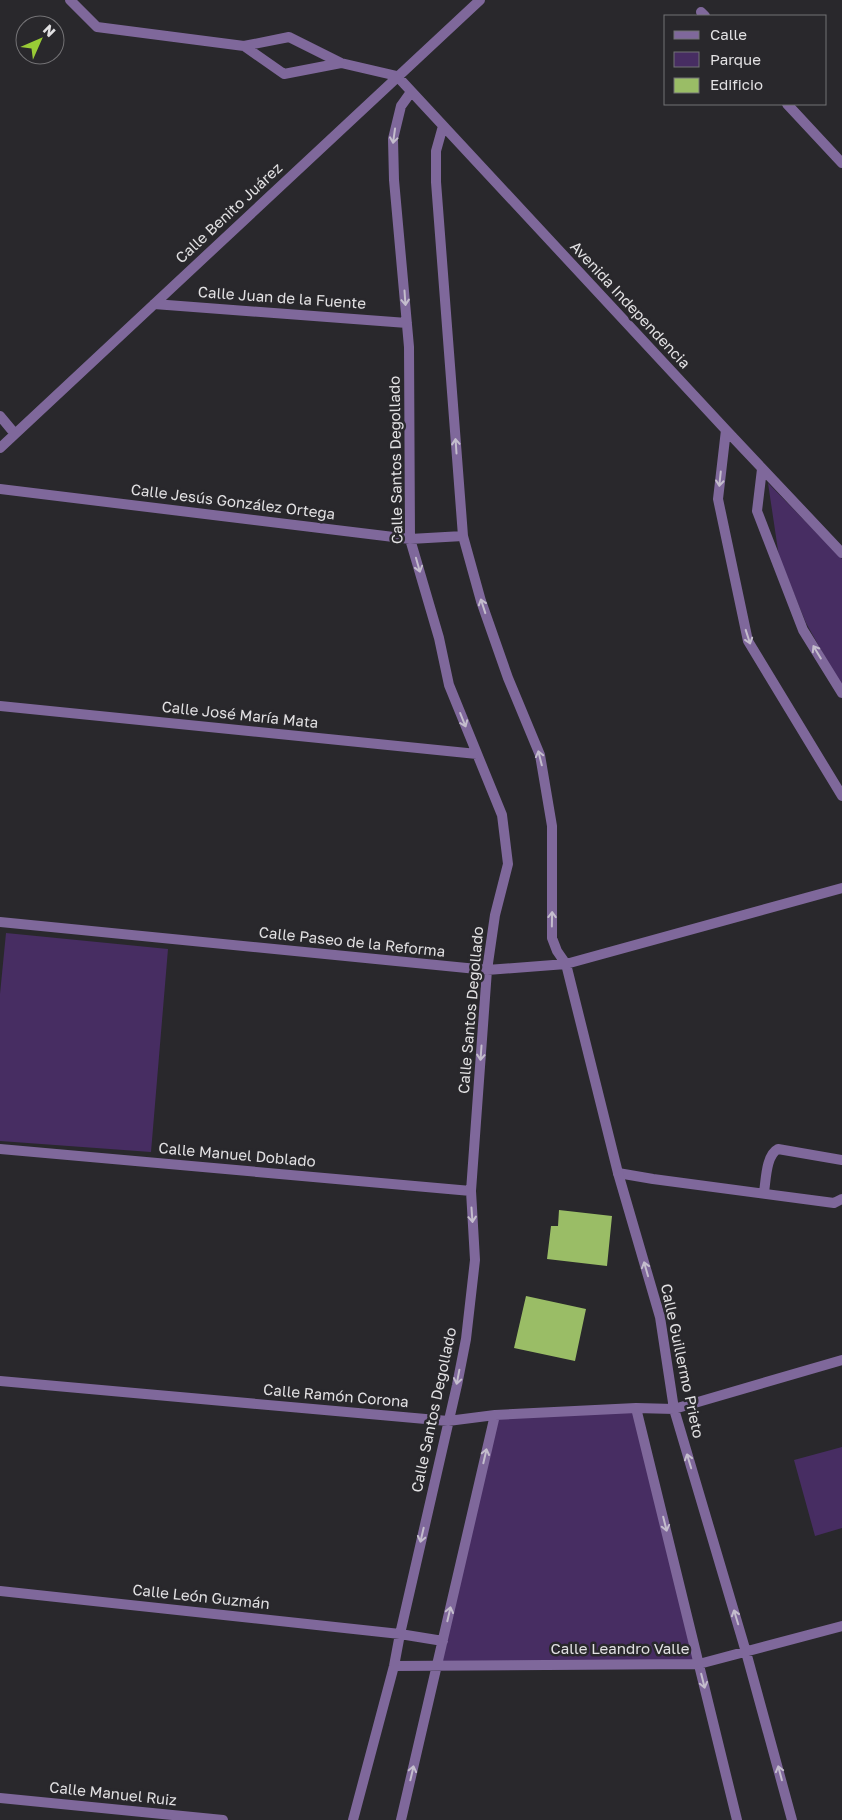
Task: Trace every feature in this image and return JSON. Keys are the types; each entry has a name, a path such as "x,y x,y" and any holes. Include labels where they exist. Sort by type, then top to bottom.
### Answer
{"street":[{"path":"70,0 98,27 244,46 289,37 341,63 397,76"},
{"name":"Calle Benito Juárez","path":"0,448 480,0"},
{"path":"244,46 284,74 341,63"},
{"name":"Avenida Independencia","path":"397,76 842,553"},
{"name":"Calle Santos Degollado","path":"353,1820 394,1666 466,1339 475,1260 471,1190 487,970 495,915 508,864 502,815 449,685 438,638 410,539 409,347 394,180 393,139 401,106 411,92"},
{"path":"788,105 842,163"},
{"path":"443,126 436,151 436,182 463,536 490,627 508,678 540,755 552,826 552,938 557,951 566,964"},
{"name":"Calle Juan de la Fuente","path":"154,304 407,323"},
{"path":"0,416 15,434"},
{"path":"726,430 718,499 748,641 842,796"},
{"path":"762,469 757,511 803,630 842,693"},
{"name":"Calle Jesús González Ortega","path":"0,489 410,539 463,536"},
{"name":"Calle José María Mata","path":"0,706 477,754"},
{"name":"Calle Paseo de la Reforma","path":"0,922 487,970 566,964 842,888"},
{"name":"Calle Guillermo Prieto","path":"566,964 618,1173 660,1317 674,1409 746,1652 792,1820"},
{"name":"Calle Manuel Doblado","path":"0,1149 471,1190"},
{"path":"764,1192 771,1158 774,1151 778,1149 842,1160"},
{"path":"618,1173 834,1203 842,1199"},
{"name":"Calle Ramón Corona","path":"0,1381 448,1421 495,1414 636,1408 674,1409 842,1360"},
{"path":"636,1408 737,1820"},
{"path":"401,1820 495,1414"},
{"name":"Calle León Guzmán","path":"0,1591 400,1634 443,1641"},
{"name":"Calle Leandro Valle","path":"394,1666 699,1664 842,1626"},
{"name":"Calle Manuel Ruiz","path":"0,1798 223,1820"}],"green space":[{"path":"768,483 842,559 842,687 806,623 779,557"},
{"path":"6,933 168,949 151,1152 0,1141 0,994"},
{"path":"636,1408 699,1664 437,1666 495,1415"},
{"path":"842,1447 842,1528 815,1536 794,1460"}],"building":[{"path":"559,1210 612,1216 607,1266 547,1259 551,1226 558,1226"},
{"path":"526,1296 586,1309 575,1361 514,1348"}]}
